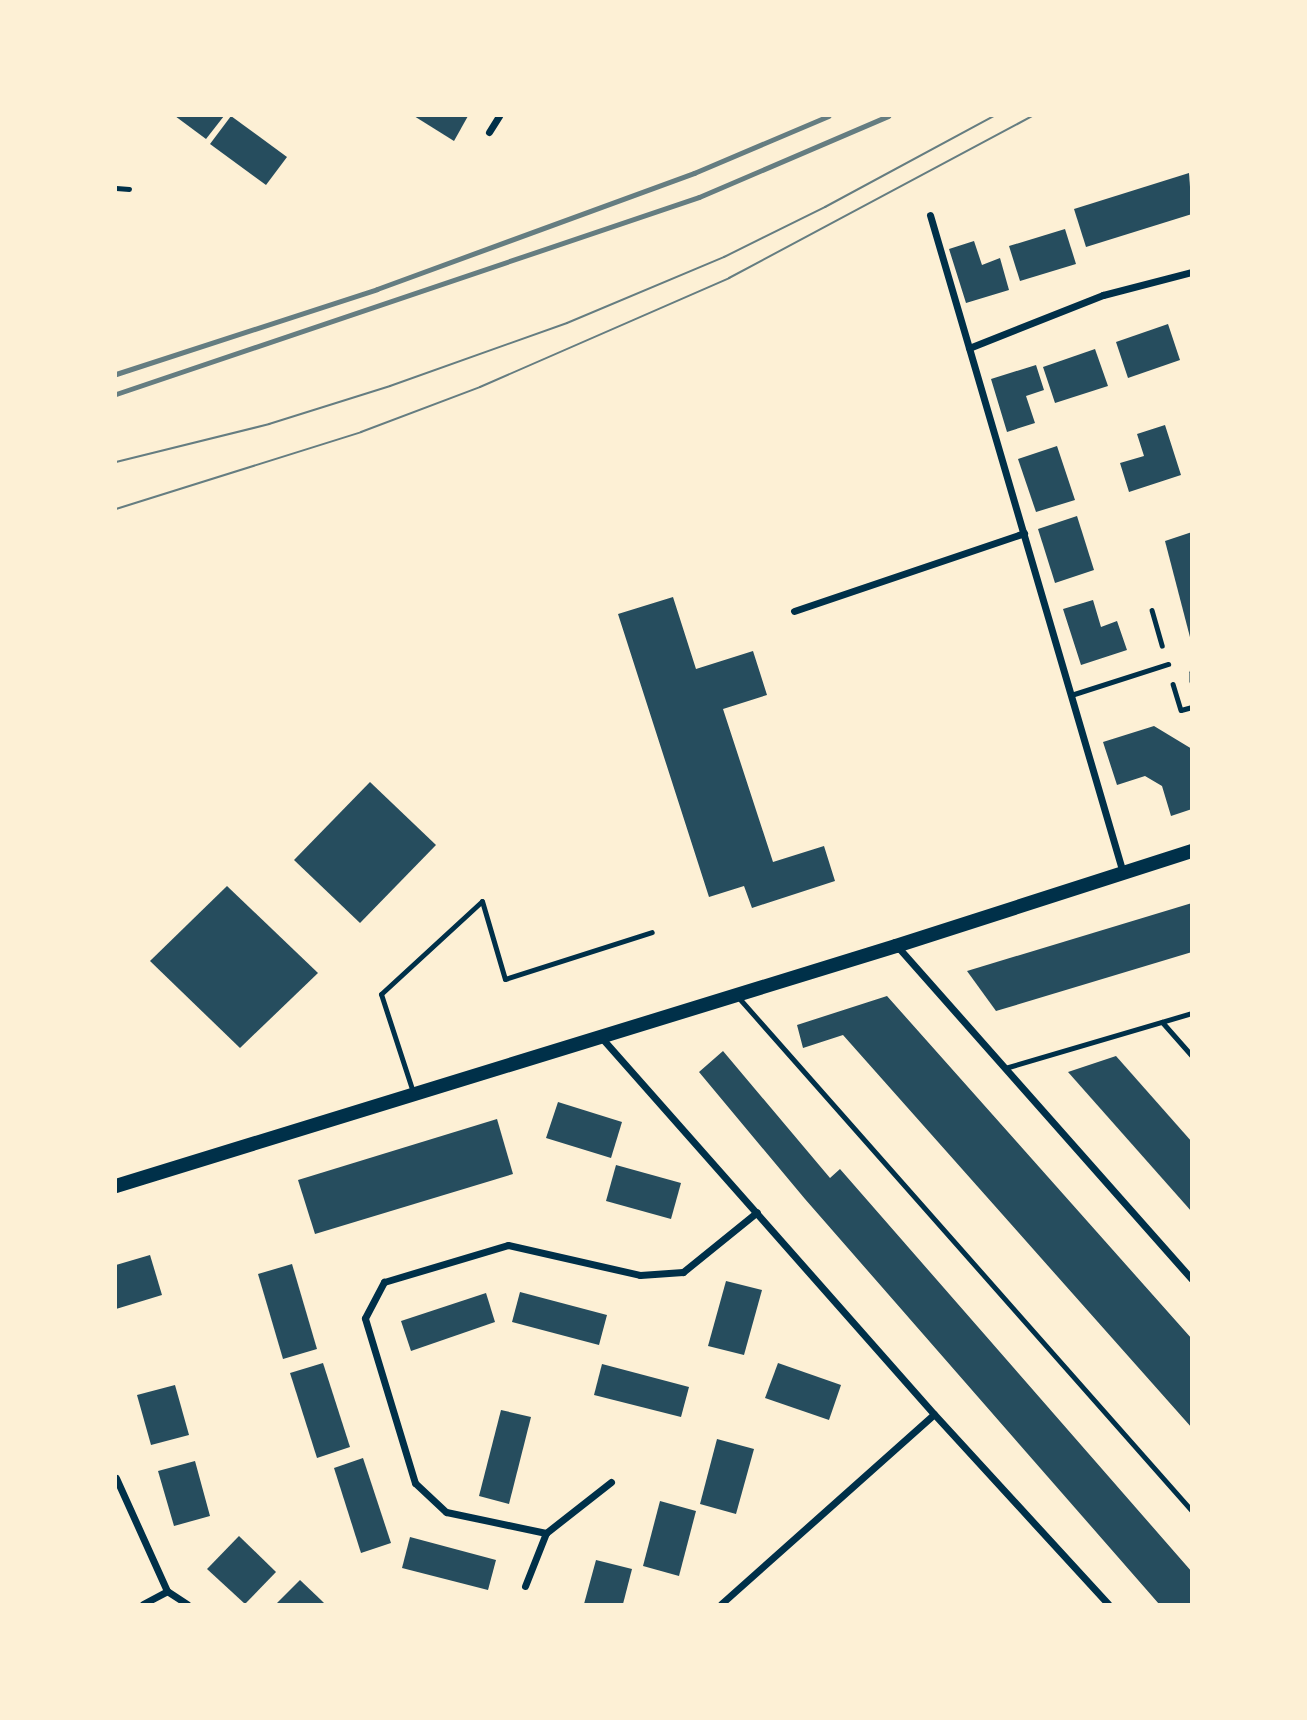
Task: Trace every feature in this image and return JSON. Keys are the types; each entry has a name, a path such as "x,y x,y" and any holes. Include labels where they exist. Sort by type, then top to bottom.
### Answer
{"main road":[{"path":"116,1186 413,1092 896,946 1192,851"}],"street":[{"path":"489,132 499,116"},
{"path":"930,215 1123,873"},
{"path":"969,348 1103,295 1192,272"},
{"path":"794,611 1024,533"},
{"path":"896,946 1192,1279"},
{"path":"600,1036 934,1414 1108,1605"},
{"path":"545,1533 446,1512 415,1483 365,1318 384,1282 508,1245 640,1275 683,1272 757,1212"},
{"path":"720,1605 934,1414"},
{"path":"116,1478 167,1591 187,1605"},
{"path":"525,1587 545,1533 611,1482"},
{"path":"143,1605 167,1591"}],"lane":[{"path":"116,188 129,189"},
{"path":"1071,695 1168,664"},
{"path":"413,1092 381,994 482,901 505,979 652,932"},
{"path":"736,995 1192,1511"},
{"path":"1005,1068 1192,1013"},
{"path":"1162,1022 1192,1056"}],"path":[{"path":"1192,672 1192,681"}],"building":[{"path":"175,116 224,116 206,139"},
{"path":"231,116 287,157 266,185 210,144"},
{"path":"414,116 468,116 454,141"},
{"path":"1189,173 1192,214 1086,247 1074,209"},
{"path":"1065,229 1076,264 1020,281 1009,246"},
{"path":"974,241 982,265 1000,258 1009,290 966,303 949,249"},
{"path":"1168,324 1180,360 1128,378 1116,342"},
{"path":"1095,349 1108,386 1055,403 1043,367"},
{"path":"1036,365 1044,390 1026,396 1035,423 1007,432 991,379"},
{"path":"1165,425 1181,475 1129,492 1120,463 1144,456 1137,434"},
{"path":"1057,446 1075,500 1036,512 1018,459"},
{"path":"1077,516 1094,570 1055,583 1038,529"},
{"path":"1192,532 1192,640 1191,641 1165,541"},
{"path":"673,597 696,669 753,651 767,695 723,709 773,862 824,846 835,881 752,908 744,886 709,897 618,614"},
{"path":"1093,600 1101,627 1117,621 1127,650 1081,665 1063,609"},
{"path":"1154,726 1192,749 1192,809 1171,816 1162,786 1145,776 1117,785 1103,742"},
{"path":"370,782 436,845 360,923 294,860"},
{"path":"227,886 318,973 240,1048 150,961"},
{"path":"1192,903 1192,952 996,1011 967,971"},
{"path":"887,996 1192,1339 1192,1428 843,1035 803,1048 797,1025"},
{"path":"723,1051 830,1178 840,1169 1192,1572 1192,1604 1159,1604 805,1199 699,1072"},
{"path":"1116,1056 1192,1142 1192,1212 1068,1072"},
{"path":"558,1102 622,1122 611,1158 546,1138"},
{"path":"497,1119 513,1174 315,1234 298,1180"},
{"path":"616,1165 681,1183 671,1219 606,1201"},
{"path":"150,1255 162,1295 116,1309 116,1265"},
{"path":"292,1264 317,1349 283,1359 258,1274"},
{"path":"726,1281 762,1290 744,1355 708,1346"},
{"path":"520,1292 607,1315 599,1345 512,1322"},
{"path":"486,1293 495,1322 411,1351 401,1321"},
{"path":"323,1363 350,1447 317,1458 290,1373"},
{"path":"778,1363 841,1385 829,1420 765,1398"},
{"path":"602,1364 689,1387 681,1417 594,1395"},
{"path":"175,1385 189,1435 151,1445 137,1395"},
{"path":"501,1410 531,1417 509,1504 479,1496"},
{"path":"717,1439 754,1449 736,1514 700,1504"},
{"path":"363,1458 391,1543 361,1553 334,1468"},
{"path":"195,1461 210,1516 174,1526 158,1471"},
{"path":"660,1501 696,1511 679,1576 643,1566"},
{"path":"239,1536 276,1572 245,1604 207,1569"},
{"path":"410,1537 496,1560 488,1590 402,1568"},
{"path":"596,1560 632,1569 623,1604 584,1604"},
{"path":"300,1580 321,1600 325,1604 276,1604"}],"tram line":[{"path":"116,462 269,424 390,386 567,323 724,257 825,207 994,116"},
{"path":"116,509 361,432 480,387 729,278 1032,116"}],"railway":[{"path":"116,374 377,289 694,173 828,116"},
{"path":"116,394 699,197 888,116"}]}
